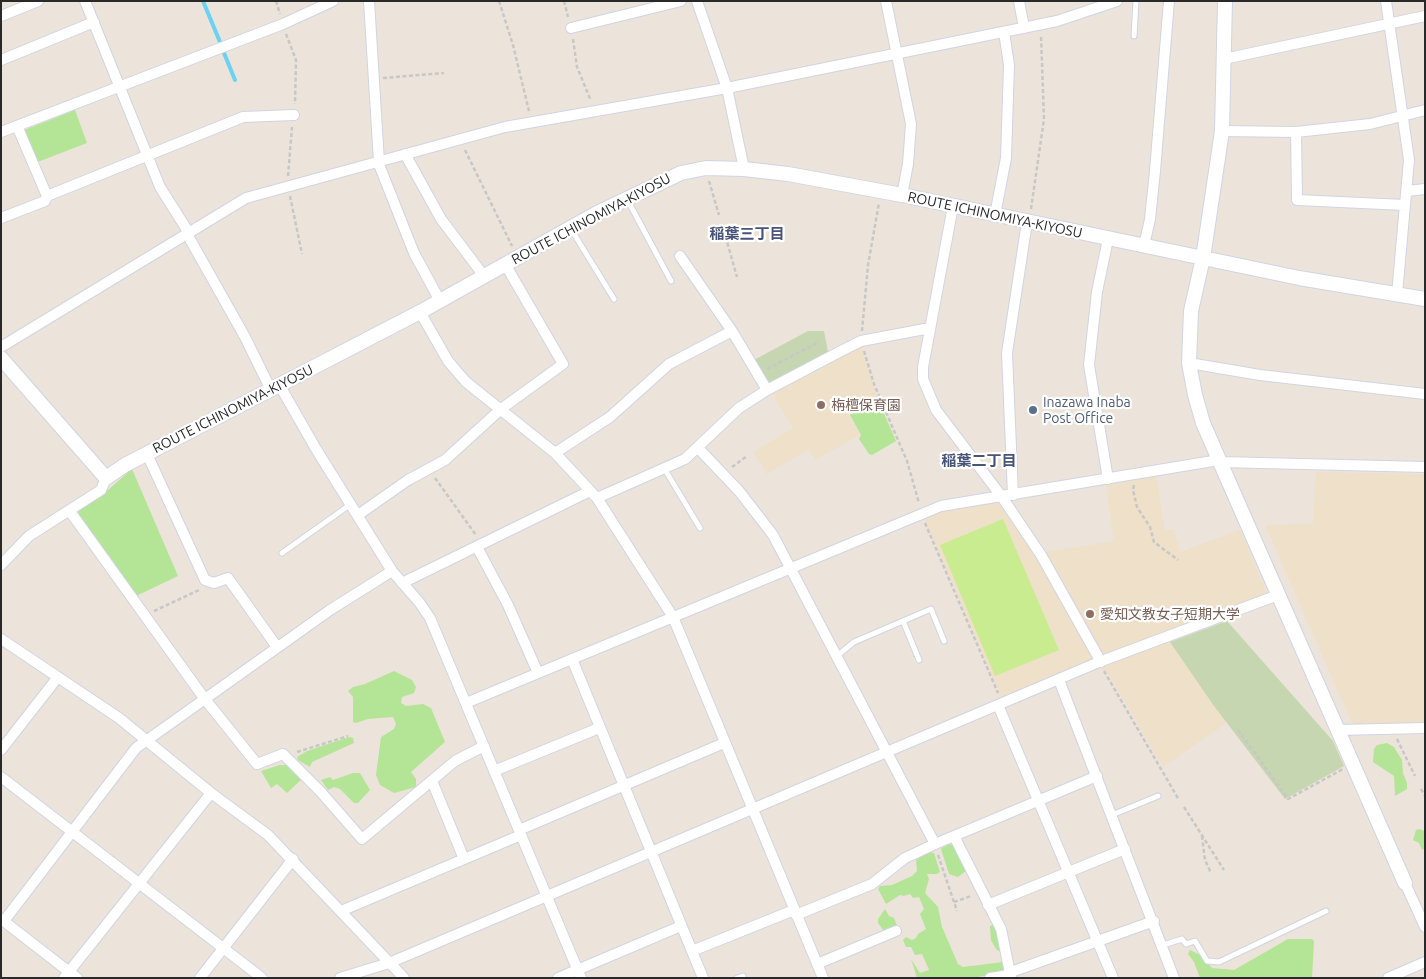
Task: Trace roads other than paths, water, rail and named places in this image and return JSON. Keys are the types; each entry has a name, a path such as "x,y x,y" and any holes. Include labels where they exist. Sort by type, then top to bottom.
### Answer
{"main road":[{"path":"1225,1 1222,131 1203,258 1191,311 1189,363 1195,395 1203,423 1219,461 1405,883"},
{"name":"ROUTE ICHINOMIYA-KIYOSU","path":"106,478 147,454 420,312 627,198 681,173 706,168 744,169 881,191 1299,278 1425,299"},
{"path":"1,358 106,478"}],"street":[{"path":"1,16 38,1"},
{"path":"85,1 160,187 276,388 351,503 392,571 419,602 430,618 579,974"},
{"path":"1,132 283,24 333,1"},
{"path":"369,1 375,79 378,162 414,253 440,301"},
{"path":"571,28 681,1"},
{"path":"697,1 727,88 744,169"},
{"path":"886,1 911,124 908,164 902,195"},
{"path":"1019,1 1024,28"},
{"path":"1,347 246,198 405,154 532,122 727,88 1024,28 1117,1"},
{"path":"1144,246 1150,219 1170,1"},
{"path":"1386,1 1409,160 1398,294"},
{"path":"1224,59 1425,16"},
{"path":"1,60 94,22"},
{"path":"995,215 1006,158 1009,64 1004,32"},
{"path":"1222,131 1296,132 1370,124 1425,110"},
{"path":"1,218 45,201 47,196 243,117 294,115"},
{"path":"17,126 47,196"},
{"path":"1296,132 1297,200 1405,205"},
{"path":"405,154 440,219 484,276"},
{"path":"1406,191 1425,189"},
{"path":"953,206 923,367 923,379 936,410 1002,497 1041,555 1100,662"},
{"path":"1013,495 1007,353 1028,222"},
{"path":"1108,239 1097,292 1089,365 1108,479"},
{"path":"680,256 732,331 767,390"},
{"path":"358,515 408,480 445,460 501,408 563,364 505,264"},
{"path":"420,312 448,361 466,382 501,408 555,453 594,494 672,617 823,978"},
{"path":"402,583 594,494 685,459 739,408 767,390 861,341 930,328"},
{"path":"555,453 610,417 669,364 732,331"},
{"path":"1189,363 1260,375 1425,394"},
{"path":"698,448 723,474 773,535 935,844"},
{"path":"147,454 205,580 214,584 228,578 277,648"},
{"path":"466,703 941,506 1219,461 1425,467"},
{"path":"1,565 29,536 101,490 106,478"},
{"path":"69,510 204,698 257,764 284,756 320,791 362,839 455,761 484,746"},
{"path":"479,546 538,673"},
{"path":"211,793 70,976 3,920 136,748 204,698 392,571"},
{"path":"340,978 389,963 651,854 1100,662 1278,595"},
{"path":"1,639 119,718 211,793 268,835 293,859 404,978"},
{"path":"572,659 703,978"},
{"path":"1,750 58,677"},
{"path":"1059,680 1154,921 1174,978"},
{"path":"1000,704 1113,978"},
{"path":"494,771 599,728"},
{"path":"1338,730 1425,728"},
{"path":"341,911 464,859 623,786 724,743"},
{"path":"692,951 872,884 905,858 1097,776"},
{"path":"1,777 262,978"},
{"path":"432,781 464,859"},
{"path":"954,836 1000,929 1010,975"},
{"path":"988,905 1125,849"},
{"path":"200,978 293,859"},
{"path":"1405,883 1425,927"},
{"path":"990,978 1010,975 1154,921"},
{"path":"558,978 579,974 681,926"},
{"path":"817,964 896,931"},
{"path":"1388,978 1425,962"}],"lane":[{"path":"1134,36 1136,1"},
{"path":"627,198 671,281"},
{"path":"571,228 614,299"},
{"path":"664,468 700,528"},
{"path":"282,553 351,503"},
{"path":"836,656 854,642 931,610 944,641"},
{"path":"903,621 919,660"},
{"path":"1112,815 1158,796"},
{"path":"1163,945 1182,939 1186,944 1195,941 1207,961 1219,962 1326,911"}],"waterway":[{"path":"203,1 220,42"},
{"path":"224,53 235,80"}],"place":[{"name":"栴檀保育園","path":"821,405"},
{"name":"Inazawa Inaba Post Office","path":"1033,410"},
{"name":"愛知文教女子短期大学","path":"1090,614"}],"district":[{"name":"稲葉三丁目","path":"747,234"},
{"name":"稲葉二丁目","path":"979,461"}]}
